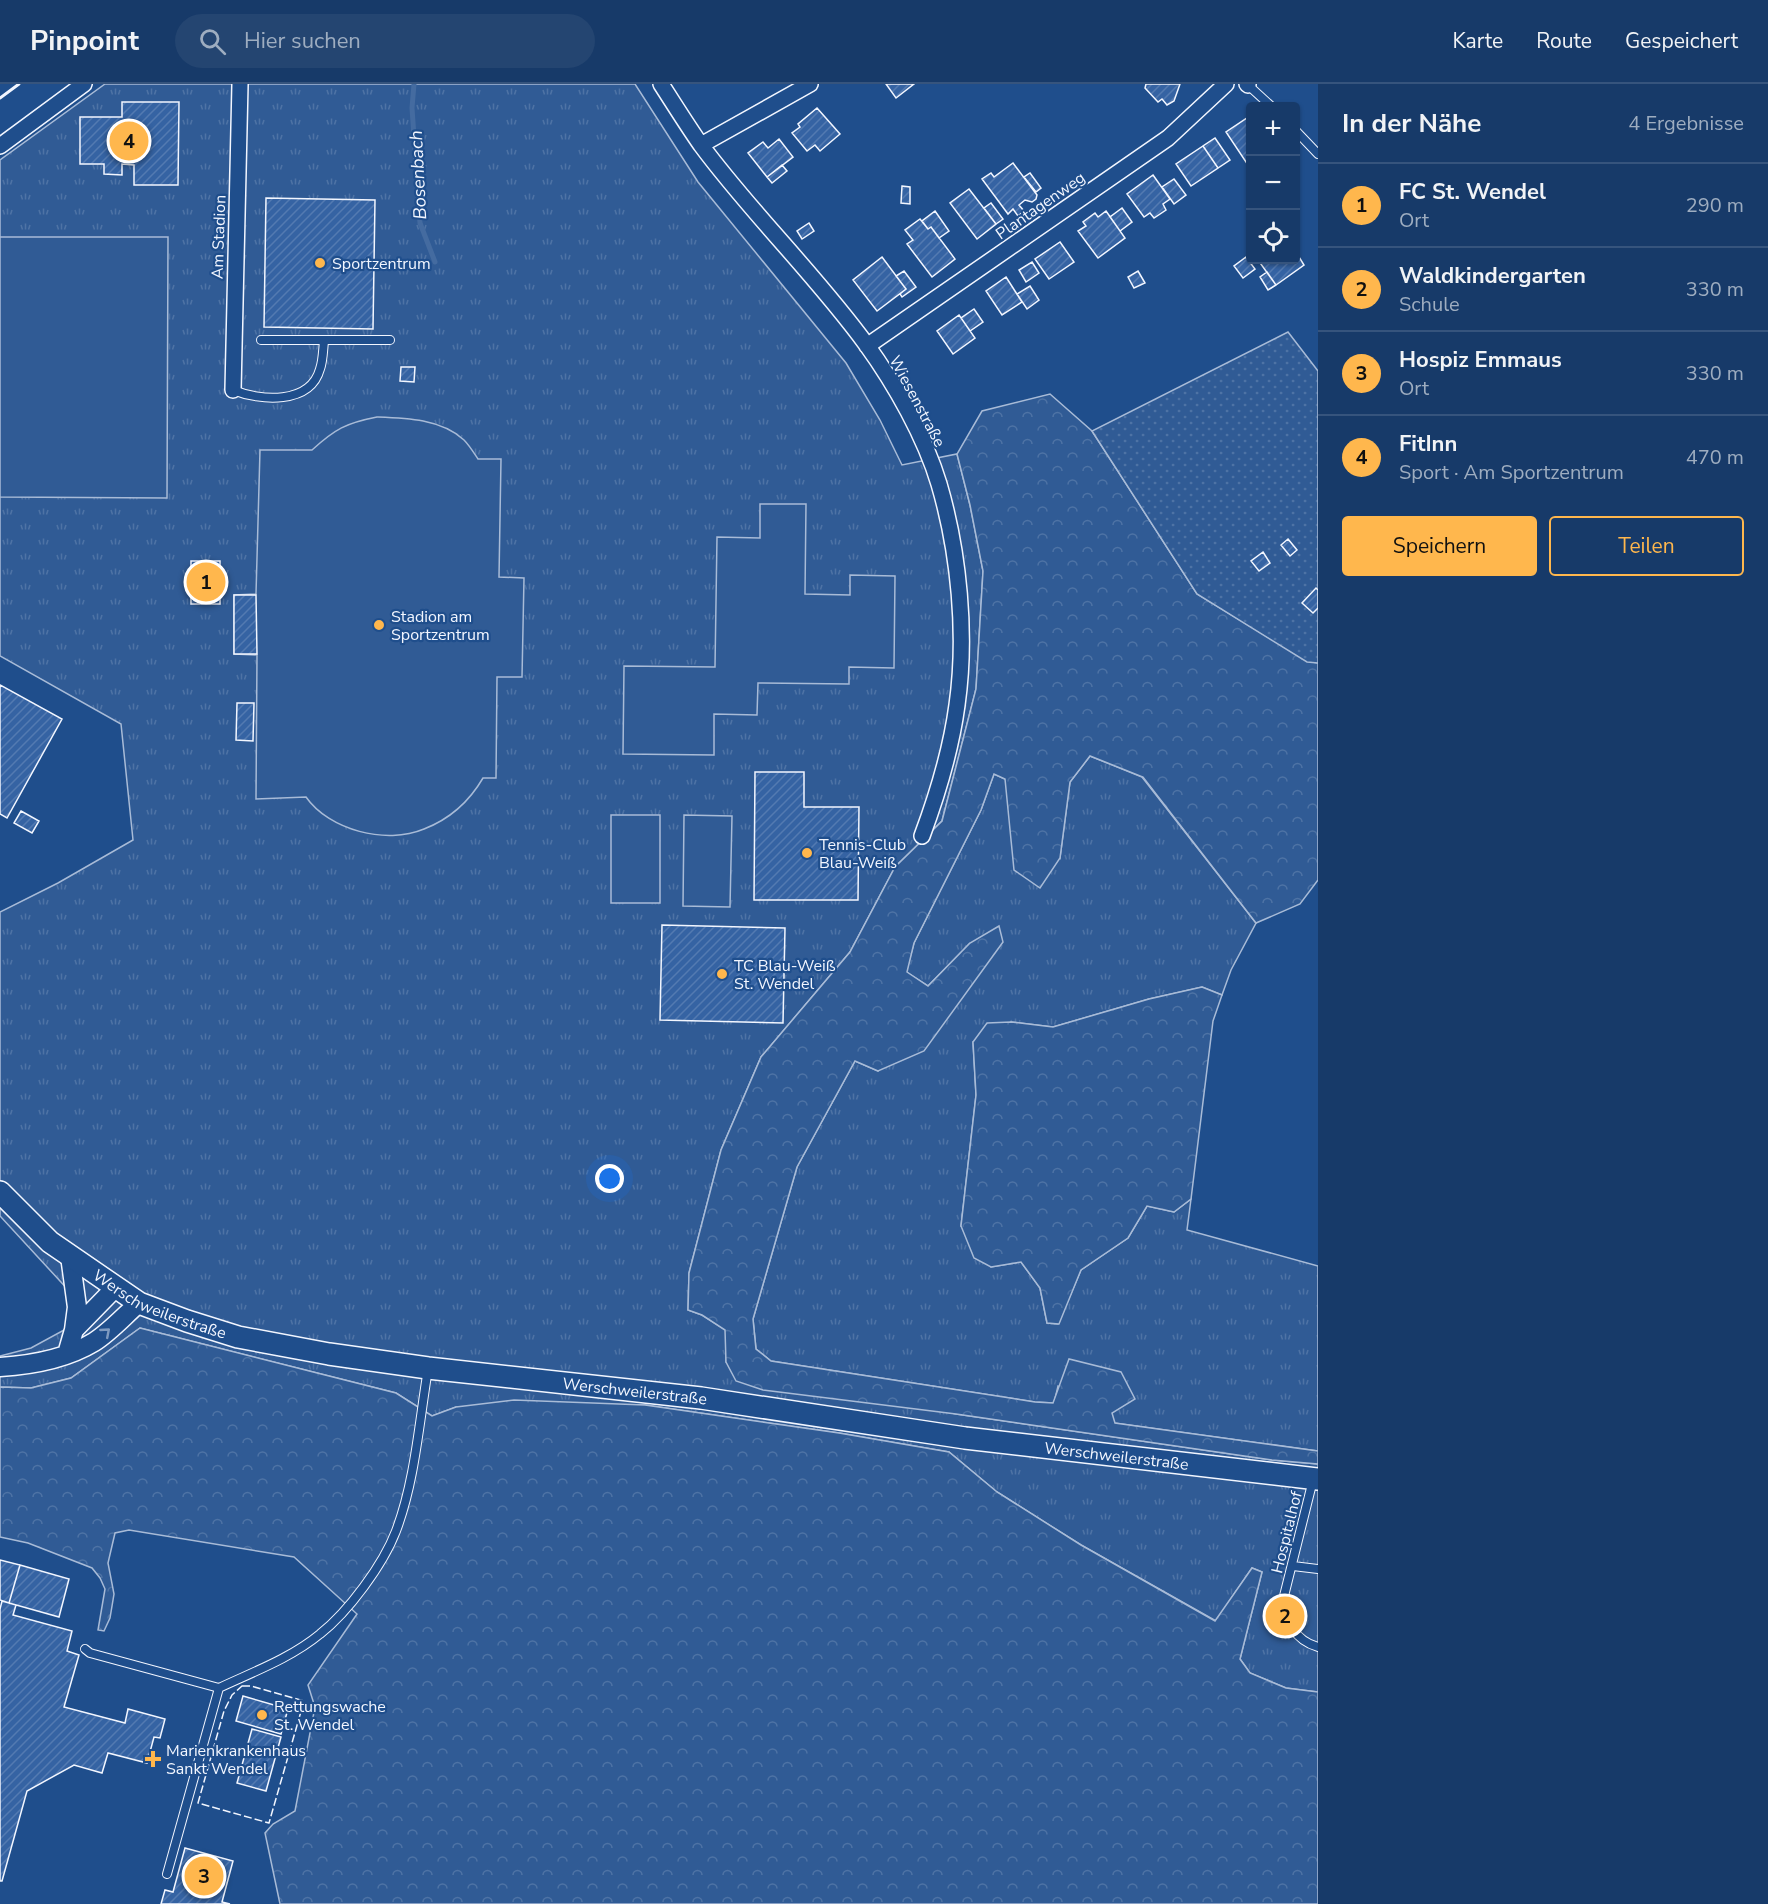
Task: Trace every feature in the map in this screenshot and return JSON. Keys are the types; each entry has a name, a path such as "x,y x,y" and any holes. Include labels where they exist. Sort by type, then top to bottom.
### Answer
{"main road":[{"name":"Werschweilerstraße","path":"0,1192 50,1242 139,1303 238,1337 329,1354 428,1368 701,1398 965,1437 1316,1479"}],"street":[{"path":"0,146 84,84"},
{"name":"Am Stadion","path":"233,390 240,84"},
{"name":"Wiesenstraße","path":"661,84 701,145 837,306 867,346 922,441 939,484 959,595 961,650 957,704 940,788 922,836"},
{"path":"701,145 810,84"},
{"name":"Plantagenweg","path":"867,346 1168,138 1226,84"},
{"path":"67,1354 74,1330 77,1307 70,1256"},
{"path":"74,1330 116,1287"},
{"path":"0,1367 28,1365 67,1354 94,1342 139,1303"}],"lane":[{"path":"1247,84 1267,102"},
{"path":"1300,135 1318,154"},
{"path":"261,340 390,340"},
{"path":"233,390 244,395 260,396 284,397 300,393 314,382 320,370 324,341"},
{"path":"85,1649 90,1653 219,1688 281,1659 320,1635 352,1603 369,1580 395,1532 410,1482 428,1368"},
{"name":"Hospitalhof","path":"1316,1479 1283,1600 1286,1620 1297,1634 1311,1645 1318,1647"},
{"path":"1293,1566 1318,1569"},
{"path":"167,1874 219,1688"}],"green space":[{"path":"105,84 635,84 698,182 846,363 880,420 902,465 957,454 983,571 976,689 942,821 895,867 850,952 761,1057 721,1150 689,1273 688,1310 702,1315 726,1330 726,1362 956,1414 1272,1460 1318,1464 1318,1692 1286,1688 1250,1673 1240,1659 1262,1572 1252,1568 1216,1621 1081,1545 997,1492 949,1452 839,1433 645,1405 456,1407 432,1416 396,1393 140,1328 71,1378 31,1388 0,1387 0,1356 31,1348 66,1329 72,1294 0,1216 0,912 58,883 133,840 121,724 0,656 0,160"},
{"path":"0,237 168,237 167,498 0,497"},
{"path":"1288,332 1318,371 1318,663 1307,662 1197,594 1092,431"},
{"path":"1050,394 1092,431 1197,594 1307,661 1318,663 1318,880 1300,904 1256,923 1143,777 1090,756 1070,782 1060,858 1040,888 1014,870 1005,779 994,774 981,810 914,943 907,972 928,986 970,943 999,926 1003,942 924,1051 878,1071 855,1061 797,1167 753,1319 756,1349 771,1361 1053,1403 1069,1359 1121,1372 1135,1399 1112,1413 1115,1423 1318,1451 1318,1464 1272,1460 956,1414 763,1390 736,1381 726,1362 725,1330 702,1315 688,1310 689,1273 721,1150 761,1057 850,952 895,867 942,821 976,689 983,571 957,454 982,411"},
{"name":"Stadion am Sportzentrum","path":"377,417 411,419 434,424 455,433 464,440 478,459 501,459 499,577 524,578 522,677 497,677 496,778 483,778 472,795 442,820 409,834 393,835 376,835 343,826 316,809 306,797 256,799 257,655 234,654 234,595 256,594 260,450 312,450 342,428"},
{"path":"760,504 806,504 805,594 850,595 850,575 895,576 894,668 849,667 849,684 758,683 757,715 714,714 714,755 623,754 624,666 715,667 717,537 760,538"},
{"path":"1090,756 1142,777 1256,923 1231,970 1222,995 1202,987 1149,999 1053,1027 1011,1022 973,1042 976,1095 961,1226 991,1267 1021,1262 1040,1288 1047,1323 1058,1324 1081,1270 1128,1238 1147,1206 1174,1212 1191,1199 1187,1230 1318,1266 1318,1451 1114,1423 1111,1413 1058,1386 1054,1403 1035,1402 771,1361 756,1349 753,1319 797,1167 855,1061 878,1071 970,943 928,986 906,972 914,943 981,810 994,774 1005,779 1060,858 1070,782"},
{"path":"611,815 660,815 660,903 611,903"},
{"path":"684,815 732,816 730,907 683,906"},
{"path":"1202,987 1222,995 1213,1021 1191,1199 1174,1212 1147,1206 1128,1238 1081,1270 1059,1324 1047,1323 1040,1288 1021,1262 991,1267 974,1258 961,1226 976,1095 973,1042 987,1023 1011,1022 1053,1027 1149,999"},
{"path":"140,1328 396,1393 432,1416 456,1407 514,1400 645,1405 839,1433 949,1452 997,1492 1081,1545 1215,1621 1252,1568 1262,1572 1240,1659 1250,1673 1286,1688 1318,1692 1318,1904 280,1904 265,1833 273,1824 295,1811 315,1707 308,1685 357,1614 294,1557 129,1530 115,1533 108,1563 114,1594 110,1618 104,1631 98,1630 105,1589 92,1568 28,1543 0,1537 0,1387 31,1388 71,1378"}],"building":[{"path":"886,84 914,84 896,98"},
{"path":"1146,84 1180,84 1174,101 1167,105 1162,99 1158,102 1145,88"},
{"path":"122,102 179,102 178,185 134,185 134,165 122,164 122,175 104,174 104,164 80,164 80,117 122,117"},
{"path":"817,108 840,134 820,151 815,145 807,151 792,133 800,127 798,124"},
{"path":"1246,119 1246,162 1226,132"},
{"path":"1215,138 1230,160 1218,168 1203,146"},
{"path":"779,139 793,157 767,177 748,153 763,142 768,148"},
{"path":"1203,146 1218,168 1191,186 1176,164"},
{"path":"1013,163 1037,195 1032,202 1025,200 1019,205 1024,211 1018,216 1013,209 1008,214 982,179 991,173 994,177"},
{"path":"782,165 787,171 772,183 767,177"},
{"path":"1030,173 1041,188 1036,192 1024,177"},
{"path":"1153,175 1170,199 1163,204 1166,210 1154,218 1150,213 1144,217 1127,194"},
{"path":"1174,179 1186,195 1174,204 1162,187"},
{"path":"902,186 910,187 910,204 901,203"},
{"path":"969,189 996,224 977,239 950,203"},
{"name":"Sportzentrum","path":"266,198 375,200 373,329 264,327"},
{"path":"991,203 1003,219 996,224 984,208"},
{"path":"1122,208 1132,222 1120,231 1110,217"},
{"path":"935,211 949,231 939,238 931,227 928,229 922,221"},
{"path":"1106,211 1125,238 1098,258 1078,231 1086,226 1083,222 1095,213 1098,217"},
{"path":"920,219 928,229 931,227 955,259 932,277 907,244 913,240 905,230"},
{"path":"809,223 814,231 802,239 797,231"},
{"path":"1060,242 1074,262 1049,279 1035,259"},
{"path":"882,257 906,289 877,311 853,280"},
{"path":"1246,257 1246,264 1251,264 1255,269 1243,278 1234,266"},
{"path":"1300,258 1304,265 1276,285 1261,264 1300,264"},
{"path":"1032,262 1039,273 1026,282 1019,270"},
{"path":"904,271 916,287 902,297 900,294 906,289 896,276"},
{"path":"1138,271 1145,283 1134,288 1128,277"},
{"path":"1267,272 1276,285 1268,290 1260,277"},
{"path":"1006,277 1022,302 1002,315 986,291"},
{"path":"1030,286 1039,300 1027,309 1017,294"},
{"path":"974,309 983,322 970,331 961,318"},
{"path":"959,315 975,338 953,354 937,331"},
{"path":"401,367 415,367 414,382 400,381"},
{"path":"1288,539 1297,550 1290,556 1281,545"},
{"path":"1263,552 1270,563 1259,571 1251,561"},
{"path":"191,561 220,561 220,604 191,604"},
{"path":"1316,588 1318,608 1313,613 1302,603"},
{"path":"234,595 256,595 257,654 234,654"},
{"path":"0,685 62,719 7,818 0,814"},
{"path":"237,703 254,703 253,741 236,740"},
{"name":"Tennis-Club Blau-Weiß","path":"755,772 804,772 804,807 859,807 858,900 754,900"},
{"path":"21,811 39,821 32,833 14,823"},
{"name":"TC Blau-Weiß St. Wendel","path":"662,925 785,928 783,1023 660,1020"},
{"path":"0,1560 20,1565 9,1603 0,1600"},
{"path":"20,1565 69,1579 59,1617 9,1603"},
{"path":"2,1601 16,1605 13,1615 72,1631 67,1651 79,1655 64,1707 125,1723 128,1709 165,1719 160,1738 154,1737 147,1763 108,1753 102,1773 74,1765 27,1791 2,1881 0,1881 0,1609"},
{"name":"Rettungswache St. Wendel","path":"243,1696 288,1709 281,1734 236,1721"},
{"path":"252,1729 281,1737 266,1791 237,1783"},
{"path":"185,1848 233,1861 222,1902 230,1904 161,1904 165,1890 173,1892"}],"waterway":[{"name":"Bosenbach","path":"414,84 412,108 420,223 435,262"}],"fence":[{"path":"242,1686 251,1686 304,1701 269,1823 198,1803 224,1711 232,1695 242,1686"}],"wall":[{"path":"0,98 19,84"}],"place":[{"name":"FitInn","path":"129,141"},
{"name":"Sportzentrum","path":"320,263"},
{"name":"FC St. Wendel","path":"206,582"},
{"name":"Stadion am Sportzentrum","path":"379,625"},
{"name":"Tennis-Club Blau-Weiß","path":"807,853"},
{"name":"TC Blau-Weiß St. Wendel","path":"722,974"},
{"name":"Waldkindergarten","path":"1285,1616"},
{"name":"Rettungswache St. Wendel","path":"262,1715"},
{"name":"Marienkrankenhaus Sankt Wendel","path":"153,1759"},
{"name":"Hospiz Emmaus","path":"204,1876"}]}
